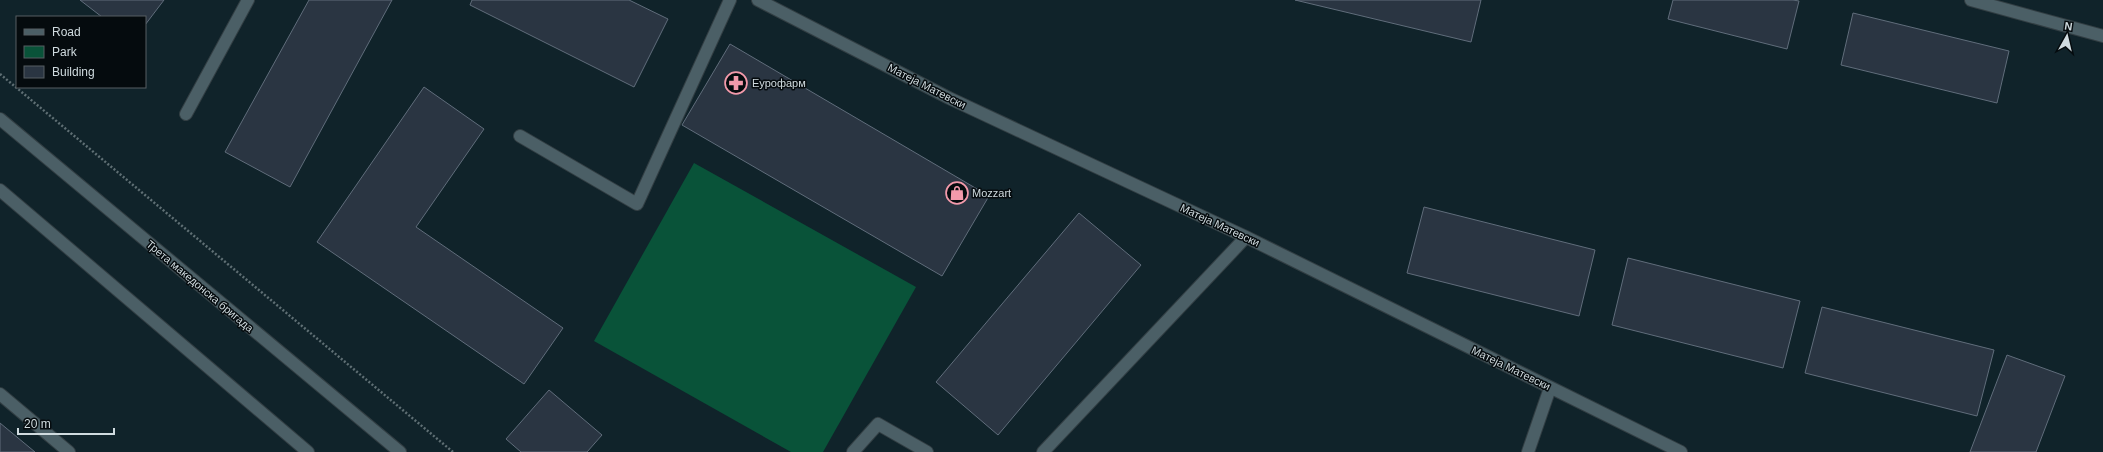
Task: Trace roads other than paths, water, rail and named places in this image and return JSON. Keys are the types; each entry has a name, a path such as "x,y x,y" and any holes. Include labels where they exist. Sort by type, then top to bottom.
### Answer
{"street":[{"path":"186,114 248,0"},
{"path":"520,136 637,204 730,0"},
{"name":"Матеја Матевски","path":"758,0 949,98 1246,237 1681,452"},
{"path":"1971,0 2103,36"},
{"name":"Трета македонска бригада","path":"0,119 400,452"},
{"path":"0,190 308,452"},
{"path":"1043,452 1246,237"},
{"path":"1528,452 1550,388"},
{"path":"0,394 69,452"},
{"path":"853,452 878,424 927,452"}],"place":[{"name":"Еурофарм","path":"736,83"},
{"name":"Mozzart","path":"957,193"}]}
